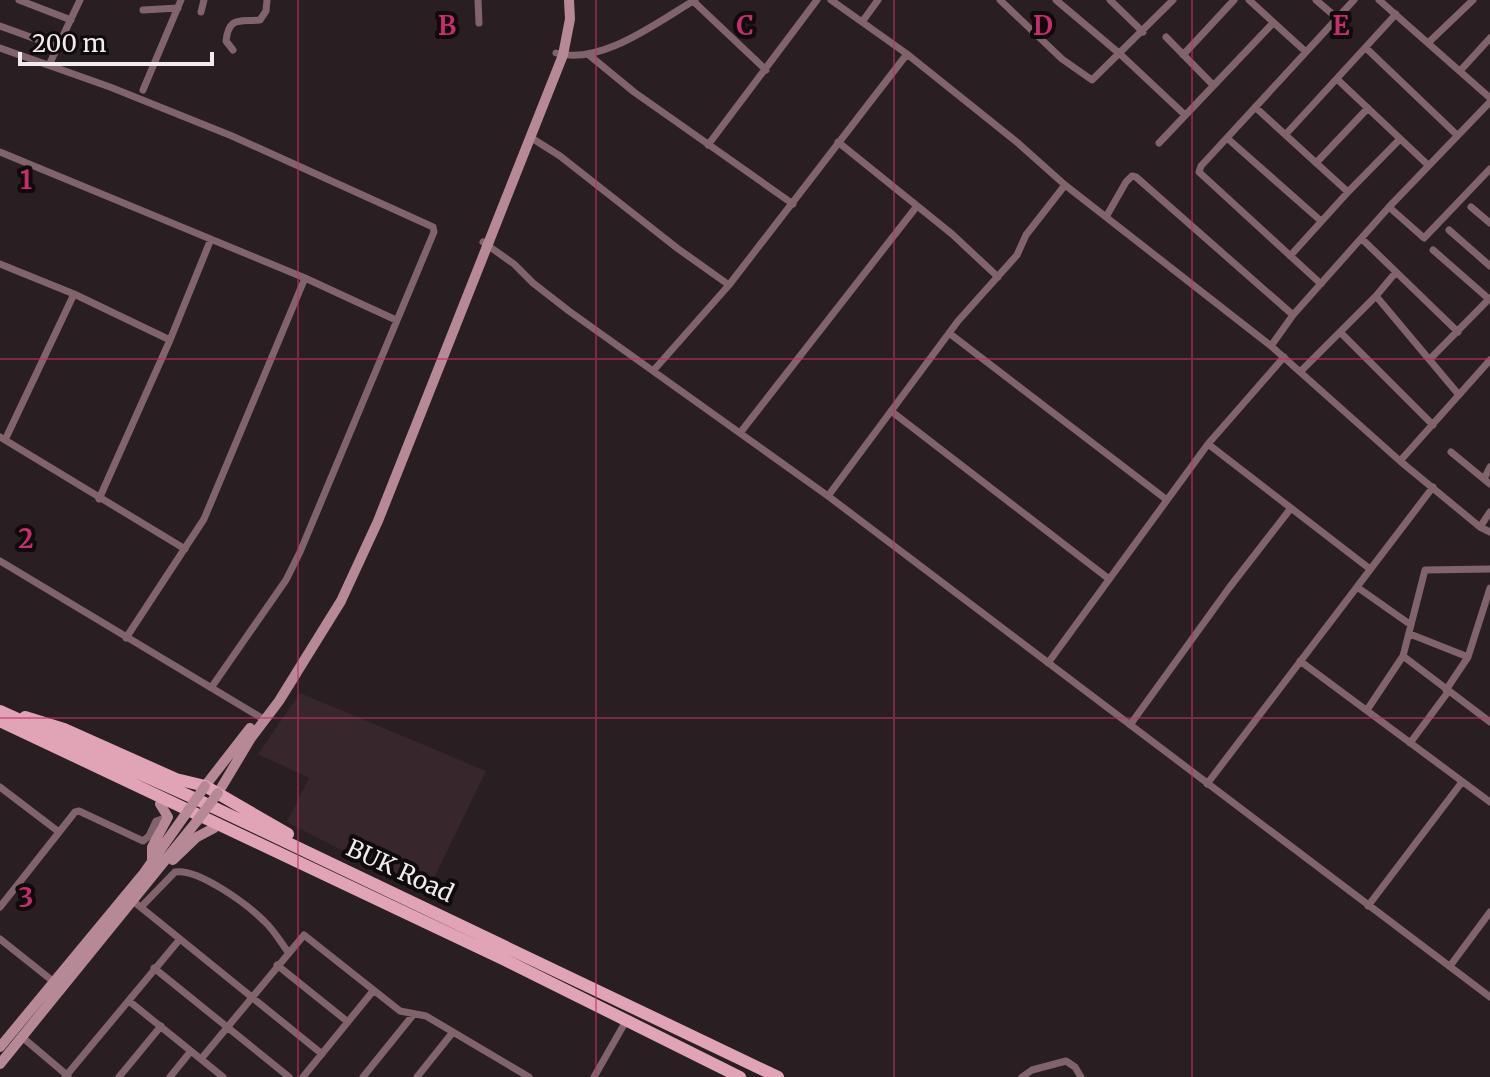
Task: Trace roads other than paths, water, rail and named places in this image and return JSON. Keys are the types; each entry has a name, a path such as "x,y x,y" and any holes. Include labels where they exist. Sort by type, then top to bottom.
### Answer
{"main road":[{"path":"486,244 560,54 563,0"},
{"path":"2,1042 157,865 191,818 218,793 262,718 341,601 378,521 431,380 530,137 570,19 569,0"},
{"path":"191,818 205,786 262,718"},
{"path":"6,719 42,721 176,779 205,786 257,818 378,878 398,895"},
{"path":"6,719 45,749 391,909 406,912"},
{"name":"BUK Road","path":"6,719 203,802 778,1077"},
{"name":"BUK Road","path":"6,719 740,1077"},
{"path":"0,1064 137,904 157,865 152,847 168,817 160,804"},
{"path":"157,865 175,859 197,837 214,828"}],"street":[{"path":"19,0 71,20"},
{"path":"201,12 204,0"},
{"path":"233,50 226,41 229,26 234,22 260,20 266,11 267,0"},
{"path":"478,0 479,23"},
{"path":"560,54 589,55 641,33 693,0 766,70"},
{"path":"708,145 817,0"},
{"path":"831,0 907,54 1065,185 1271,346 1400,461 1490,532"},
{"path":"862,22 878,0"},
{"path":"1000,0 1062,59 1089,80 1096,79 1173,0"},
{"path":"1056,0 1185,115"},
{"path":"1110,0 1143,32"},
{"path":"1183,55 1234,0"},
{"path":"1249,0 1306,52"},
{"path":"1316,0 1337,18"},
{"path":"1321,284 1199,172 1354,0"},
{"path":"1271,346 1293,315 1389,207 1490,100 1379,0"},
{"path":"1428,43 1473,0"},
{"path":"49,65 71,20 76,2"},
{"path":"143,10 179,4"},
{"path":"143,90 179,4"},
{"path":"1286,134 1396,14"},
{"path":"1159,143 1273,23"},
{"path":"0,26 58,47"},
{"path":"1166,37 1213,85"},
{"path":"1460,71 1490,40"},
{"path":"0,48 232,136 433,227 434,232 293,566 211,688"},
{"path":"1366,48 1457,135"},
{"path":"653,371 729,285 907,54"},
{"path":"589,55 634,92 793,204"},
{"path":"1338,80 1428,165"},
{"path":"1255,107 1348,192"},
{"path":"1316,163 1368,108"},
{"path":"530,137 572,165 729,285"},
{"path":"1227,138 1321,221"},
{"path":"1290,256 1400,139"},
{"path":"838,142 998,277"},
{"path":"0,152 305,278 396,320"},
{"path":"1389,207 1424,238 1490,169"},
{"path":"1106,217 1126,182 1132,176 1136,177 1293,315"},
{"path":"828,496 949,333 1017,255 1026,235 1065,185"},
{"path":"740,433 917,206"},
{"path":"1471,207 1490,223"},
{"path":"1449,230 1490,266"},
{"path":"99,499 211,239"},
{"path":"1362,239 1458,332"},
{"path":"486,244 557,302 828,496 1490,997"},
{"path":"1430,359 1489,298 1433,250"},
{"path":"0,264 74,294 170,340"},
{"path":"1301,371 1396,272"},
{"path":"126,638 204,519 305,278"},
{"path":"74,294 3,439 185,549"},
{"path":"1376,296 1459,395"},
{"path":"1340,332 1433,425"},
{"path":"949,333 1167,500"},
{"path":"1048,663 1208,444 1284,357"},
{"path":"1400,461 1490,360"},
{"path":"891,411 1109,579"},
{"path":"1208,444 1370,569"},
{"path":"1451,452 1487,482 1490,467"},
{"path":"1207,784 1433,487"},
{"path":"1130,725 1291,508"},
{"path":"1480,527 1490,512"},
{"path":"0,561 262,718"},
{"path":"1367,710 1403,656 1425,570 1490,569"},
{"path":"1357,587 1410,630 1468,657"},
{"path":"1410,743 1468,657 1490,588"},
{"path":"1403,656 1490,722"},
{"path":"1300,661 1490,802"},
{"path":"1368,906 1462,782"},
{"path":"0,787 59,832"},
{"path":"0,907 75,812 79,811 143,841 156,821 168,817"},
{"path":"288,952 267,923 192,873 175,872 137,904 322,1054"},
{"path":"1450,966 1490,912"},
{"path":"201,1059 304,935 400,1011 426,1016 529,1077"},
{"path":"0,939 54,982"},
{"path":"22,1037 67,1076 180,939"},
{"path":"277,965 348,1022"},
{"path":"154,968 289,1077"},
{"path":"303,1077 373,991"},
{"path":"129,1001 223,1077"},
{"path":"596,1076 633,1008"},
{"path":"365,1077 413,1015"},
{"path":"119,1077 161,1026"},
{"path":"417,1077 453,1032"},
{"path":"170,1077 191,1051"},
{"path":"1022,1077 1032,1070 1066,1061 1075,1067 1081,1077"}]}
